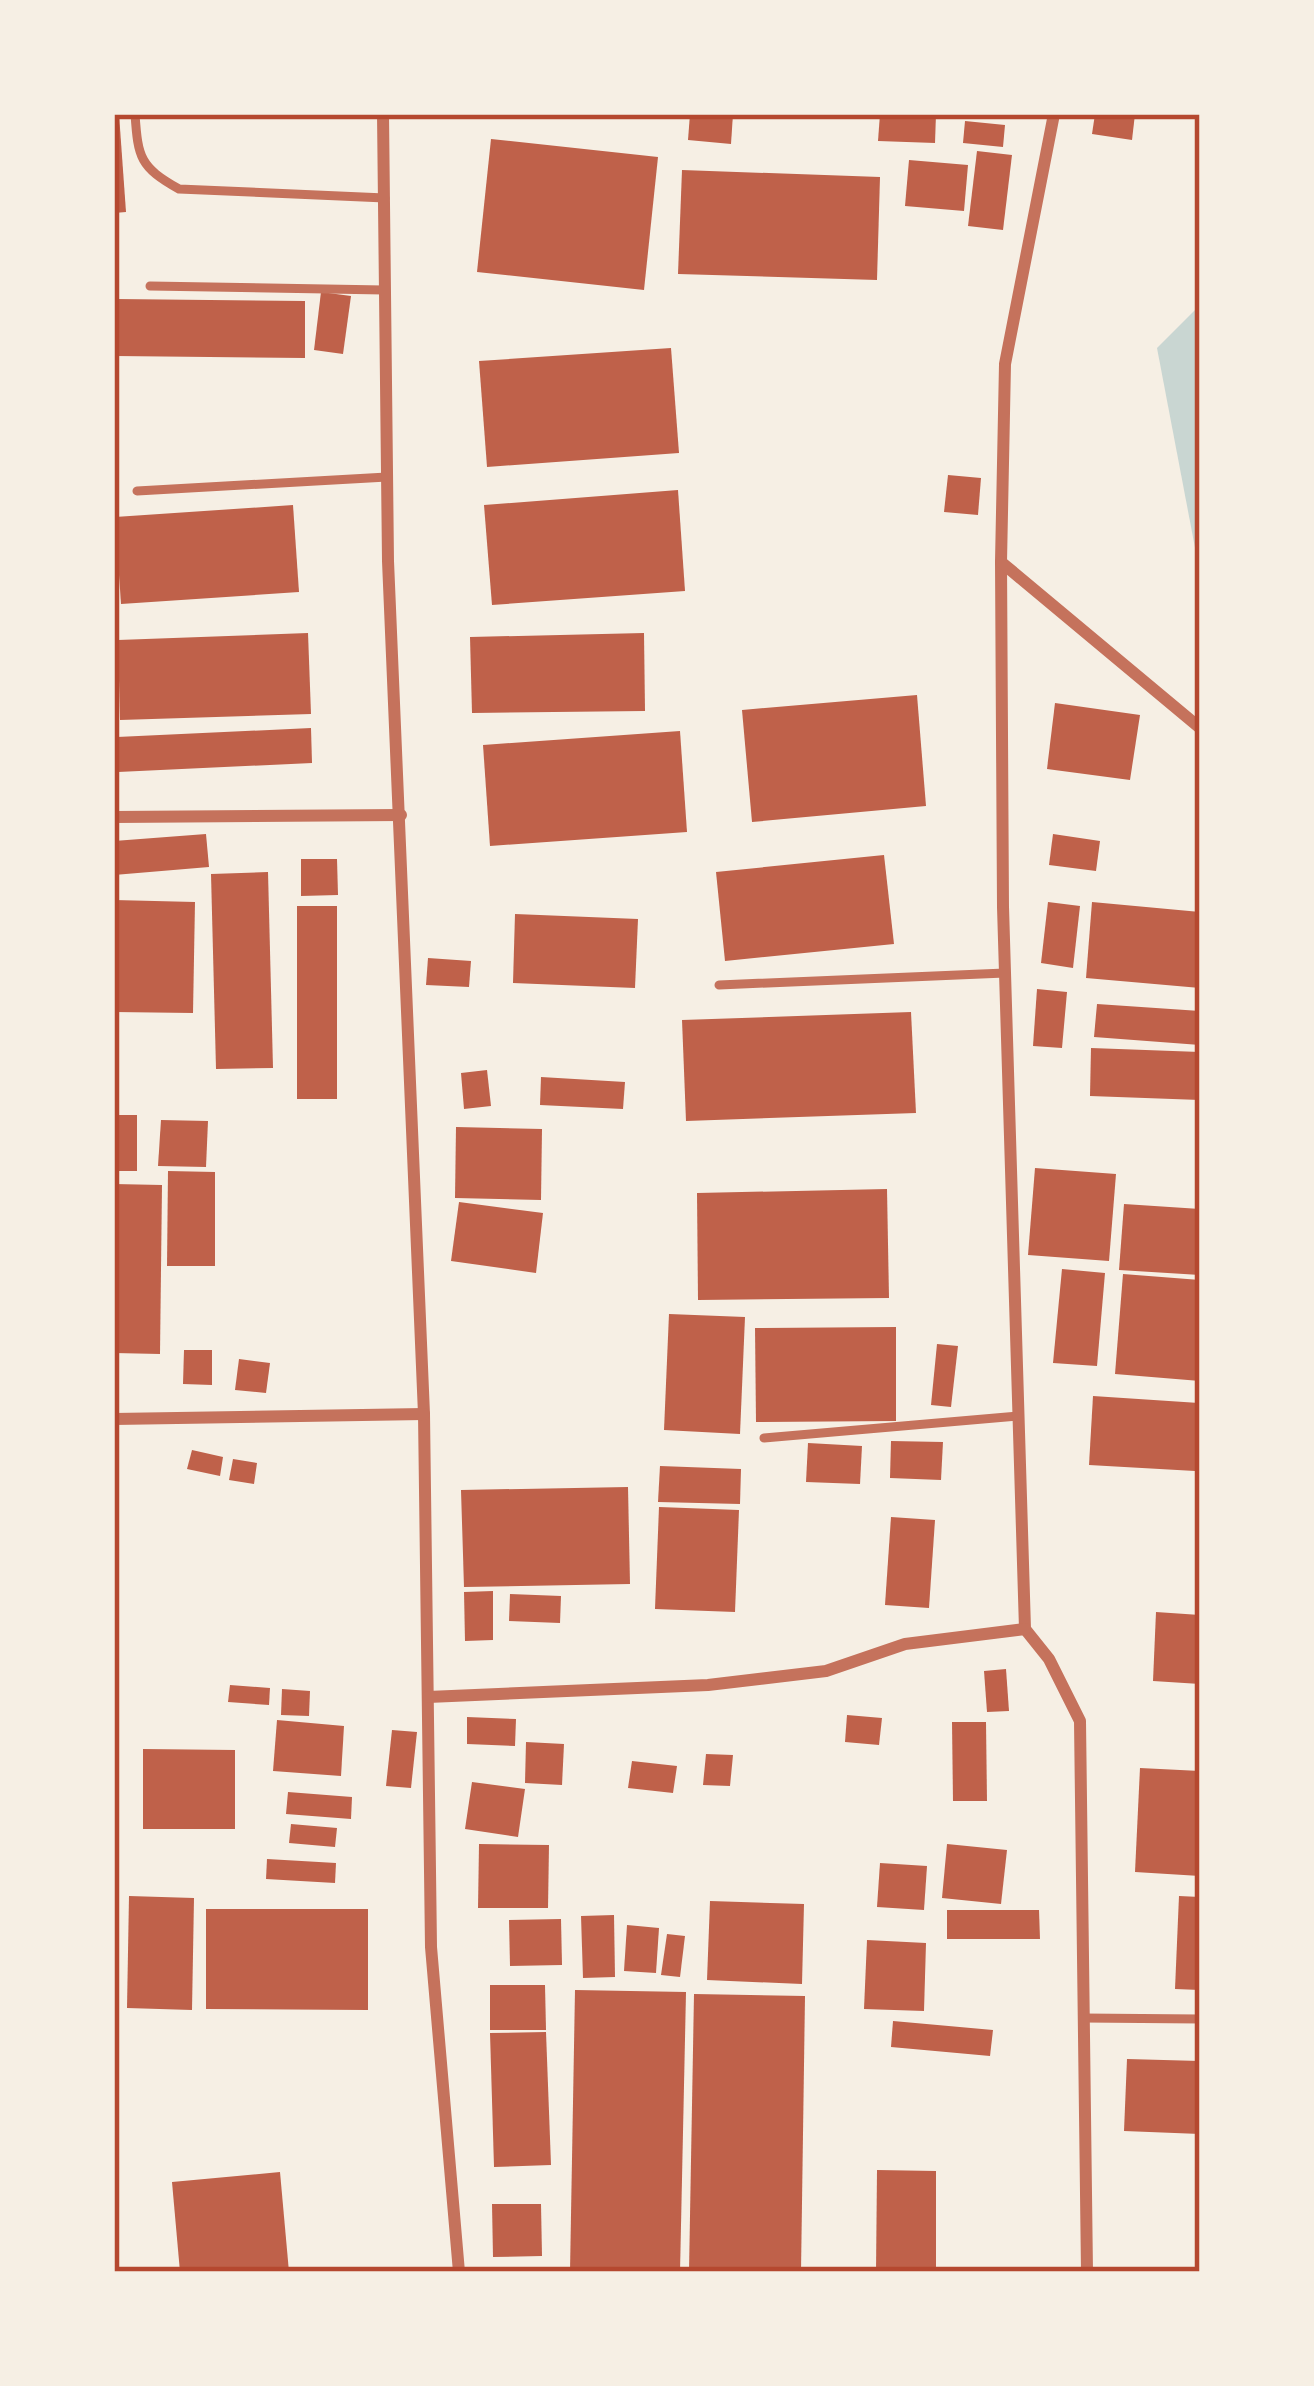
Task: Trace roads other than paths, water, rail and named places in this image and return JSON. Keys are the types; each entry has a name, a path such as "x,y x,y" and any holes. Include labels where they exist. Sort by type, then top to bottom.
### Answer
{"street":[{"path":"383,114 387,477 424,1414 431,1947 459,2272"},
{"path":"1054,114 1005,364 1001,562 1005,973 1025,1629 1049,1659 1080,1720 1087,2272"},
{"path":"1001,562 1200,728"},
{"path":"114,817 400,814"},
{"path":"114,1419 424,1414"},
{"path":"428,1696 708,1685 826,1671 905,1644 1025,1629"}],"lane":[{"path":"135,114 137,151 150,173 179,189 385,198"},
{"path":"149,286 384,290"},
{"path":"137,491 387,477"},
{"path":"719,985 1005,973"},
{"path":"764,1438 1019,1416"},
{"path":"1083,2018 1200,2019"}]}
